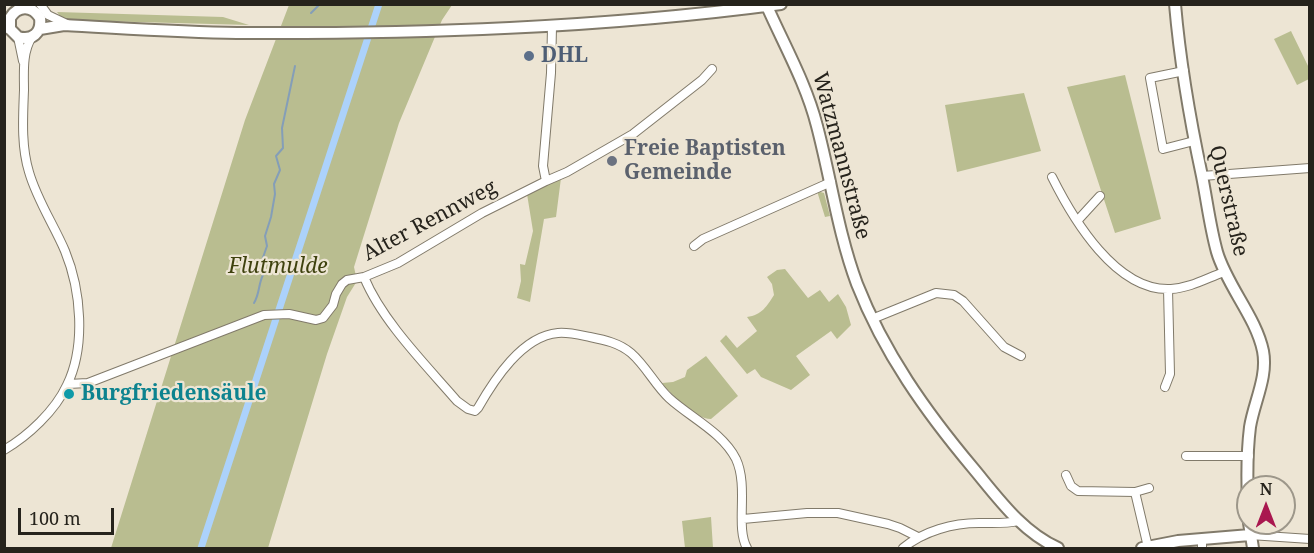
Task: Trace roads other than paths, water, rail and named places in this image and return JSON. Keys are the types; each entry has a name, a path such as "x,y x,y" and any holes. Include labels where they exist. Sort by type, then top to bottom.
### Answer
{"street":[{"path":"24,65 9,21 14,11 25,8 36,17 68,25 249,33 437,32 552,27 781,4"},
{"path":"775,24 788,4"},
{"name":"Querstraße","path":"1175,4 1194,141 1214,238 1224,272 1258,335 1263,351 1262,384 1250,427 1249,475"},
{"name":"Watzmannstraße","path":"766,5 797,67 805,89 831,182 845,248 872,319 924,407 1018,520 1042,540 1058,549"},
{"path":"36,17 48,15 68,25"},
{"path":"11,30 25,39 36,17"},
{"path":"7,446 39,422 68,384 78,339 80,317 77,292 64,250 33,184 27,164 23,124 24,65 36,17"},
{"path":"546,181 543,166 551,73 552,27"},
{"name":"Alter Rennweg","path":"68,384 88,383 264,315 289,314 316,320 323,318 333,305 342,284 347,280 364,277 398,263 482,213 567,172 633,134 695,87 712,69"},
{"path":"1184,71 1150,78 1163,149 1194,141"},
{"path":"1202,176 1310,168"},
{"path":"1052,177 1063,200 1096,246 1116,268 1142,283 1168,289 1189,285 1224,272"},
{"path":"694,246 703,239 831,182"},
{"path":"1078,220 1100,196"},
{"path":"364,277 370,292 382,310 457,401 468,410 475,411 478,408 501,371 510,362 533,342 548,335 565,333 604,340 629,352 667,397 719,436 736,460 742,481 743,539 747,549"},
{"path":"1165,387 1170,374 1168,289"},
{"path":"872,319 936,293 954,295 963,301 1004,347 1021,357"},
{"path":"1186,456 1249,456"},
{"path":"1066,475 1071,486 1078,490 1135,492 1149,488"},
{"path":"1135,492 1145,548 1202,544 1250,535 1310,539"},
{"path":"743,519 807,513 838,513 888,524 918,537"},
{"path":"903,549 912,545 918,537 958,525 1005,524 1018,520"},
{"path":"1250,535 1253,549"}],"waterway":[{"path":"311,13 320,4"},
{"name":"Flutmulde","path":"201,548 379,4"},
{"path":"254,303 263,275 260,266 267,246 265,236 275,194 274,184 280,170 276,156 283,148 282,128 295,66"}],"place":[{"name":"DHL","path":"529,56"},
{"name":"Freie Baptisten Gemeinde","path":"612,161"},
{"name":"Burgfriedensäule","path":"69,394"}]}
